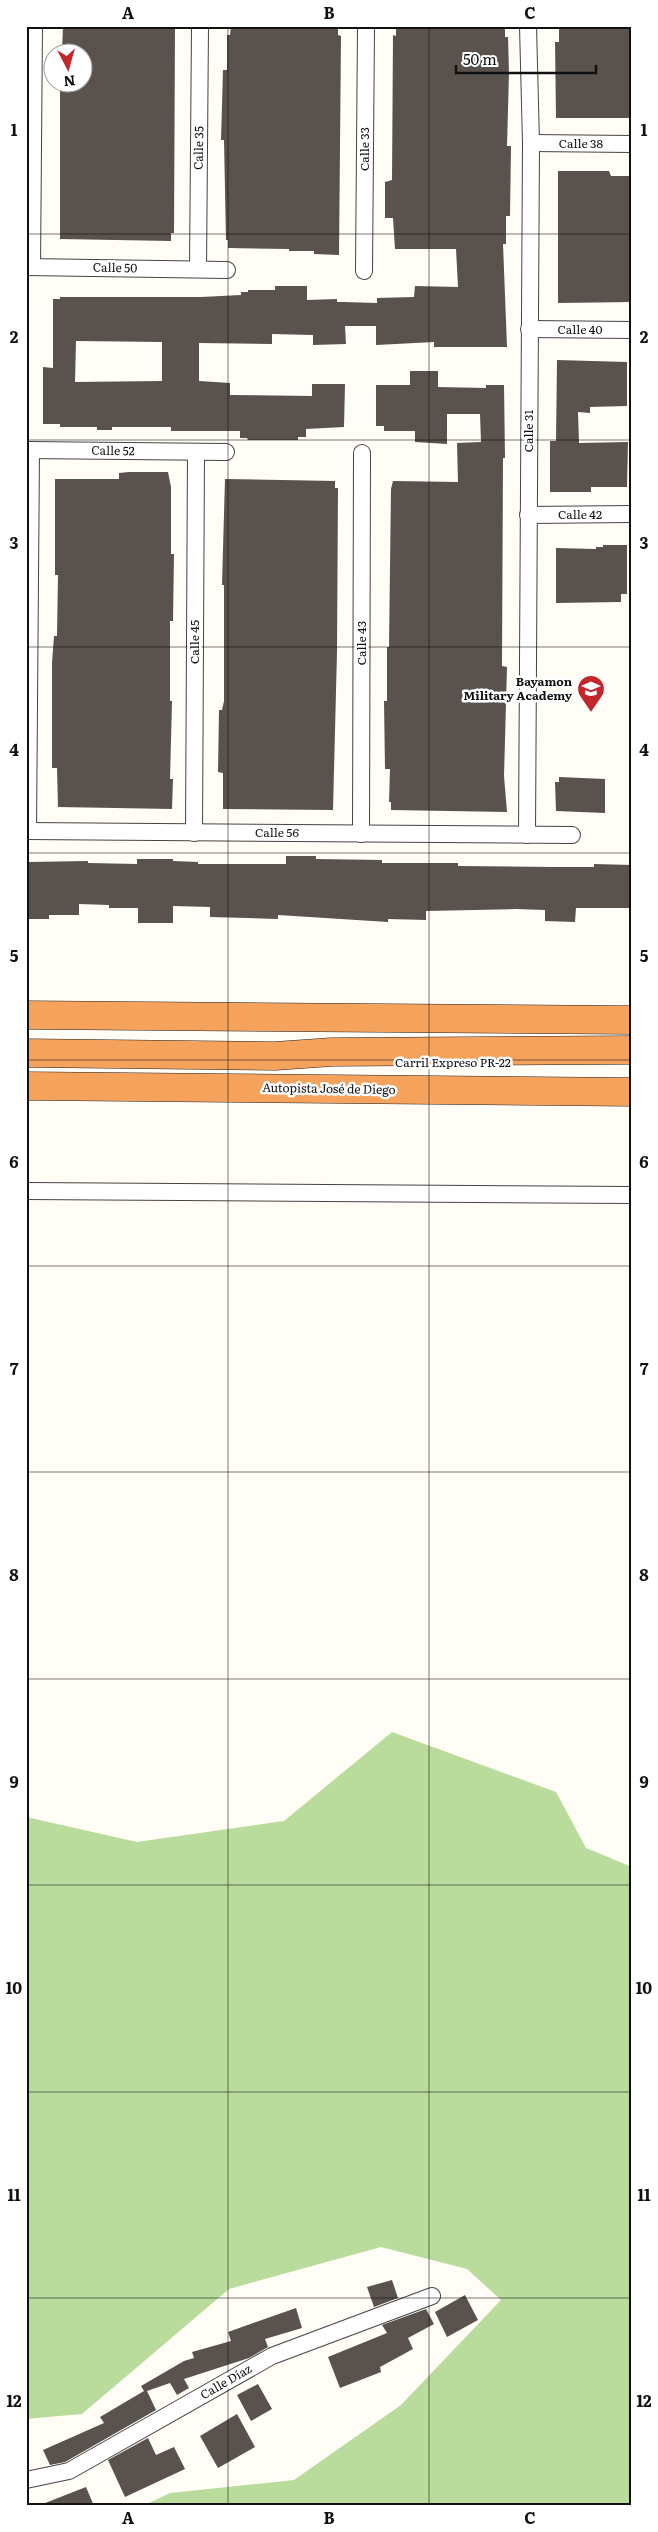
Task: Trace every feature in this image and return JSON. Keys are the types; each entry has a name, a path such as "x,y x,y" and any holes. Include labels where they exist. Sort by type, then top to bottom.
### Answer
{"highway":[{"path":"26,1014 632,1020"},
{"name":"Carril Expreso PR-22","path":"26,1053 275,1056 332,1052 632,1050"},
{"name":"Carril Expreso PR-22","path":"275,1056 334,1063 632,1062"},
{"name":"Autopista José de Diego","path":"26,1086 632,1092"}],"street":[{"path":"29,267 34,26"},
{"name":"Calle 35","path":"198,269 200,26"},
{"name":"Calle 33","path":"364,271 366,26"},
{"name":"Calle 31","path":"527,835 531,143 528,26"},
{"name":"Calle 38","path":"531,143 632,144"},
{"name":"Calle 50","path":"29,267 228,270"},
{"name":"Calle 40","path":"529,329 632,330"},
{"path":"27,831 28,450"},
{"name":"Calle 52","path":"28,450 226,452"},
{"name":"Calle 45","path":"194,833 196,452"},
{"name":"Calle 43","path":"361,834 362,453"},
{"name":"Calle 42","path":"528,515 632,514"},
{"name":"Calle 56","path":"27,831 572,835"},
{"path":"26,1191 632,1194"},
{"name":"Calle Díaz","path":"26,2480 69,2471 272,2356 432,2296"}],"green space":[{"path":"392,1732 556,1792 586,1848 632,1867 632,2506 143,2506 170,2493 294,2480 401,2405 501,2300 467,2269 381,2247 229,2289 82,2414 26,2419 26,1817 137,1842 284,1821"}],"building":[{"path":"63,26 175,26 174,233 171,233 171,241 60,239 60,92 92,92 92,42 62,42"},
{"path":"231,26 338,26 338,35 341,36 339,255 314,254 314,251 289,251 289,249 228,248 228,240 226,240 224,140 221,140 223,70 227,70 227,35 230,35"},
{"path":"396,26 505,26 505,37 508,37 509,73 507,146 511,146 510,216 506,216 506,244 503,244 507,347 434,347 434,342 376,345 376,326 345,326 346,344 313,345 313,335 272,334 272,344 199,343 199,381 230,383 230,395 312,396 312,384 345,384 344,427 306,429 306,437 298,437 298,440 248,440 247,438 240,438 240,431 171,431 171,427 112,427 112,430 97,430 97,427 60,427 60,424 43,424 43,367 53,368 53,299 60,299 60,297 201,297 241,295 241,292 248,292 248,290 275,290 275,286 307,286 307,300 337,299 337,302 377,303 377,298 414,297 415,286 458,287 456,249 395,249 393,218 385,218 385,182 392,180 393,35 396,36","holes":["76,341 162,342 162,381 75,382"]},
{"path":"559,26 632,26 632,118 556,118 555,42 559,42"},
{"path":"558,171 609,171 611,176 630,176 632,302 558,303"},
{"path":"557,360 627,362 627,406 590,407 590,413 578,412 579,443 628,442 627,487 591,487 591,492 550,492 550,441 556,441"},
{"path":"410,371 438,371 438,387 486,388 486,385 504,385 505,458 503,458 502,666 507,667 504,776 507,812 391,810 391,802 389,802 390,769 385,769 384,701 387,701 391,489 393,481 458,482 457,443 481,442 480,414 447,414 447,444 415,442 415,431 384,431 384,426 376,426 376,385 410,385"},
{"path":"168,472 171,487 171,554 174,554 173,621 170,621 170,701 172,701 170,779 173,779 172,809 58,807 57,768 52,768 52,663 54,636 57,636 58,575 55,575 55,479 119,479 119,473"},
{"path":"225,479 335,481 335,488 338,488 337,652 333,810 223,809 223,773 218,772 219,710 222,710 224,701 224,585 222,585"},
{"path":"603,545 627,545 627,594 621,594 621,602 556,603 556,548 596,549 596,547 603,547"},
{"path":"559,777 605,779 605,813 556,811 555,782 559,782"},
{"path":"286,856 316,856 316,859 382,860 382,863 458,863 458,866 594,867 594,864 632,865 632,908 576,908 575,922 545,921 545,910 516,909 426,911 426,920 388,919 388,922 278,915 278,919 210,917 210,907 173,906 173,923 138,923 138,908 109,908 109,905 79,904 79,915 49,915 49,919 27,919 29,862 88,861 88,863 137,864 137,859 173,859 173,861 198,862 198,864 286,864"},
{"path":"392,2280 398,2298 374,2307 367,2287"},
{"path":"465,2295 478,2320 447,2337 435,2312"},
{"path":"296,2308 302,2328 265,2339 268,2347 249,2358 184,2379 189,2388 177,2395 170,2383 147,2391 156,2410 65,2462 50,2465 43,2450 104,2423 100,2417 144,2391 141,2386 184,2361 194,2358 192,2352 231,2341 228,2332"},
{"path":"426,2309 434,2324 408,2338 413,2349 380,2367 381,2372 340,2388 328,2357 387,2333 382,2325"},
{"path":"258,2384 272,2409 251,2421 237,2395"},
{"path":"237,2414 255,2447 218,2468 200,2436"},
{"path":"148,2438 156,2455 174,2447 185,2469 125,2497 108,2460"},
{"path":"86,2487 94,2506 40,2506 40,2505"}],"place":[{"name":"Bayamon Military Academy","path":"591,713"}]}
